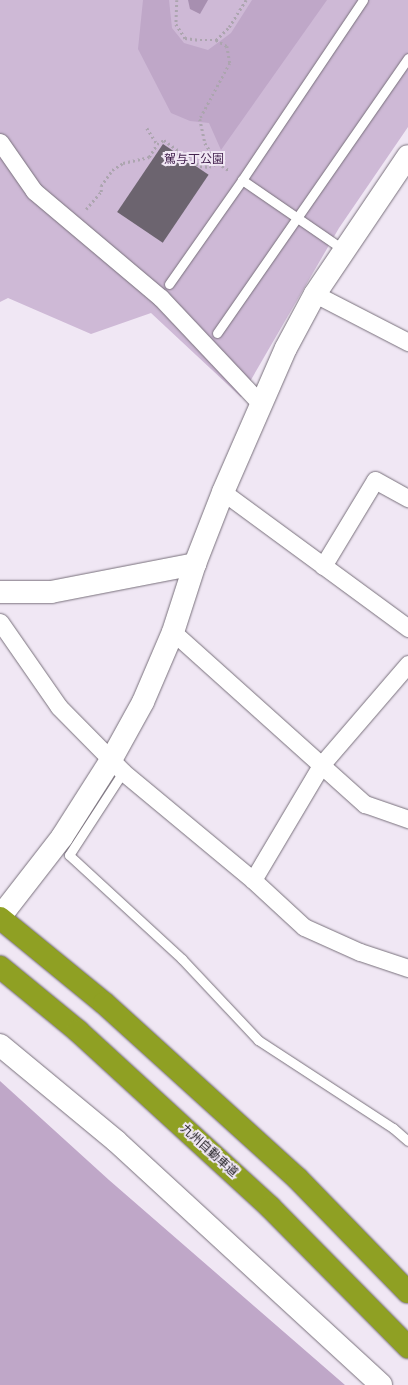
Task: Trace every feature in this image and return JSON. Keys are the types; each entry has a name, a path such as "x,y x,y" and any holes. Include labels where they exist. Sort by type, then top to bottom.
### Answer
{"highway":[{"path":"0,918 104,1003 297,1178 408,1292"},
{"name":"九州自動車道","path":"0,967 78,1031 270,1207 408,1347"}],"street":[{"path":"0,142 34,191 161,298 260,403"},
{"path":"0,918 117,766 173,632 195,564 260,403 315,294 408,156"},
{"path":"315,294 408,342"},
{"path":"323,566 375,480 408,498"},
{"path":"223,492 408,628"},
{"path":"0,592 52,592 195,564"},
{"path":"0,622 58,707 117,766 253,880 304,927 360,952 408,968"},
{"path":"173,632 365,804 408,819"},
{"path":"253,880 322,764 408,664"},
{"path":"0,1045 116,1141 380,1385"}],"lane":[{"path":"170,284 363,0"},
{"path":"217,333 408,58"},
{"path":"242,180 344,250"},
{"path":"117,766 69,855 182,959 258,1040 393,1128 408,1141"}],"path":[{"path":"72,222 101,192 101,186 112,170 123,163 149,156 157,144 164,140 200,166 209,167 218,162 205,144 200,119 230,63 227,46 216,40 185,38 176,24 178,0"},
{"path":"216,40 229,27 246,0"},
{"path":"147,128 157,144"}],"green space":[{"name":"駕与丁公園","path":"0,0 408,0 408,127 339,228 241,397 151,313 91,334 8,298 0,302"}],"shaded area":[{"path":"143,0 169,0 172,28 184,43 208,50 231,33 252,0 327,0 221,150 209,123 190,121 171,113 138,49"},
{"path":"188,0 208,0 200,14 190,9"},
{"path":"0,1081 109,1180 345,1385 0,1385"}],"building":[{"path":"163,144 209,175 163,243 117,212"}]}
